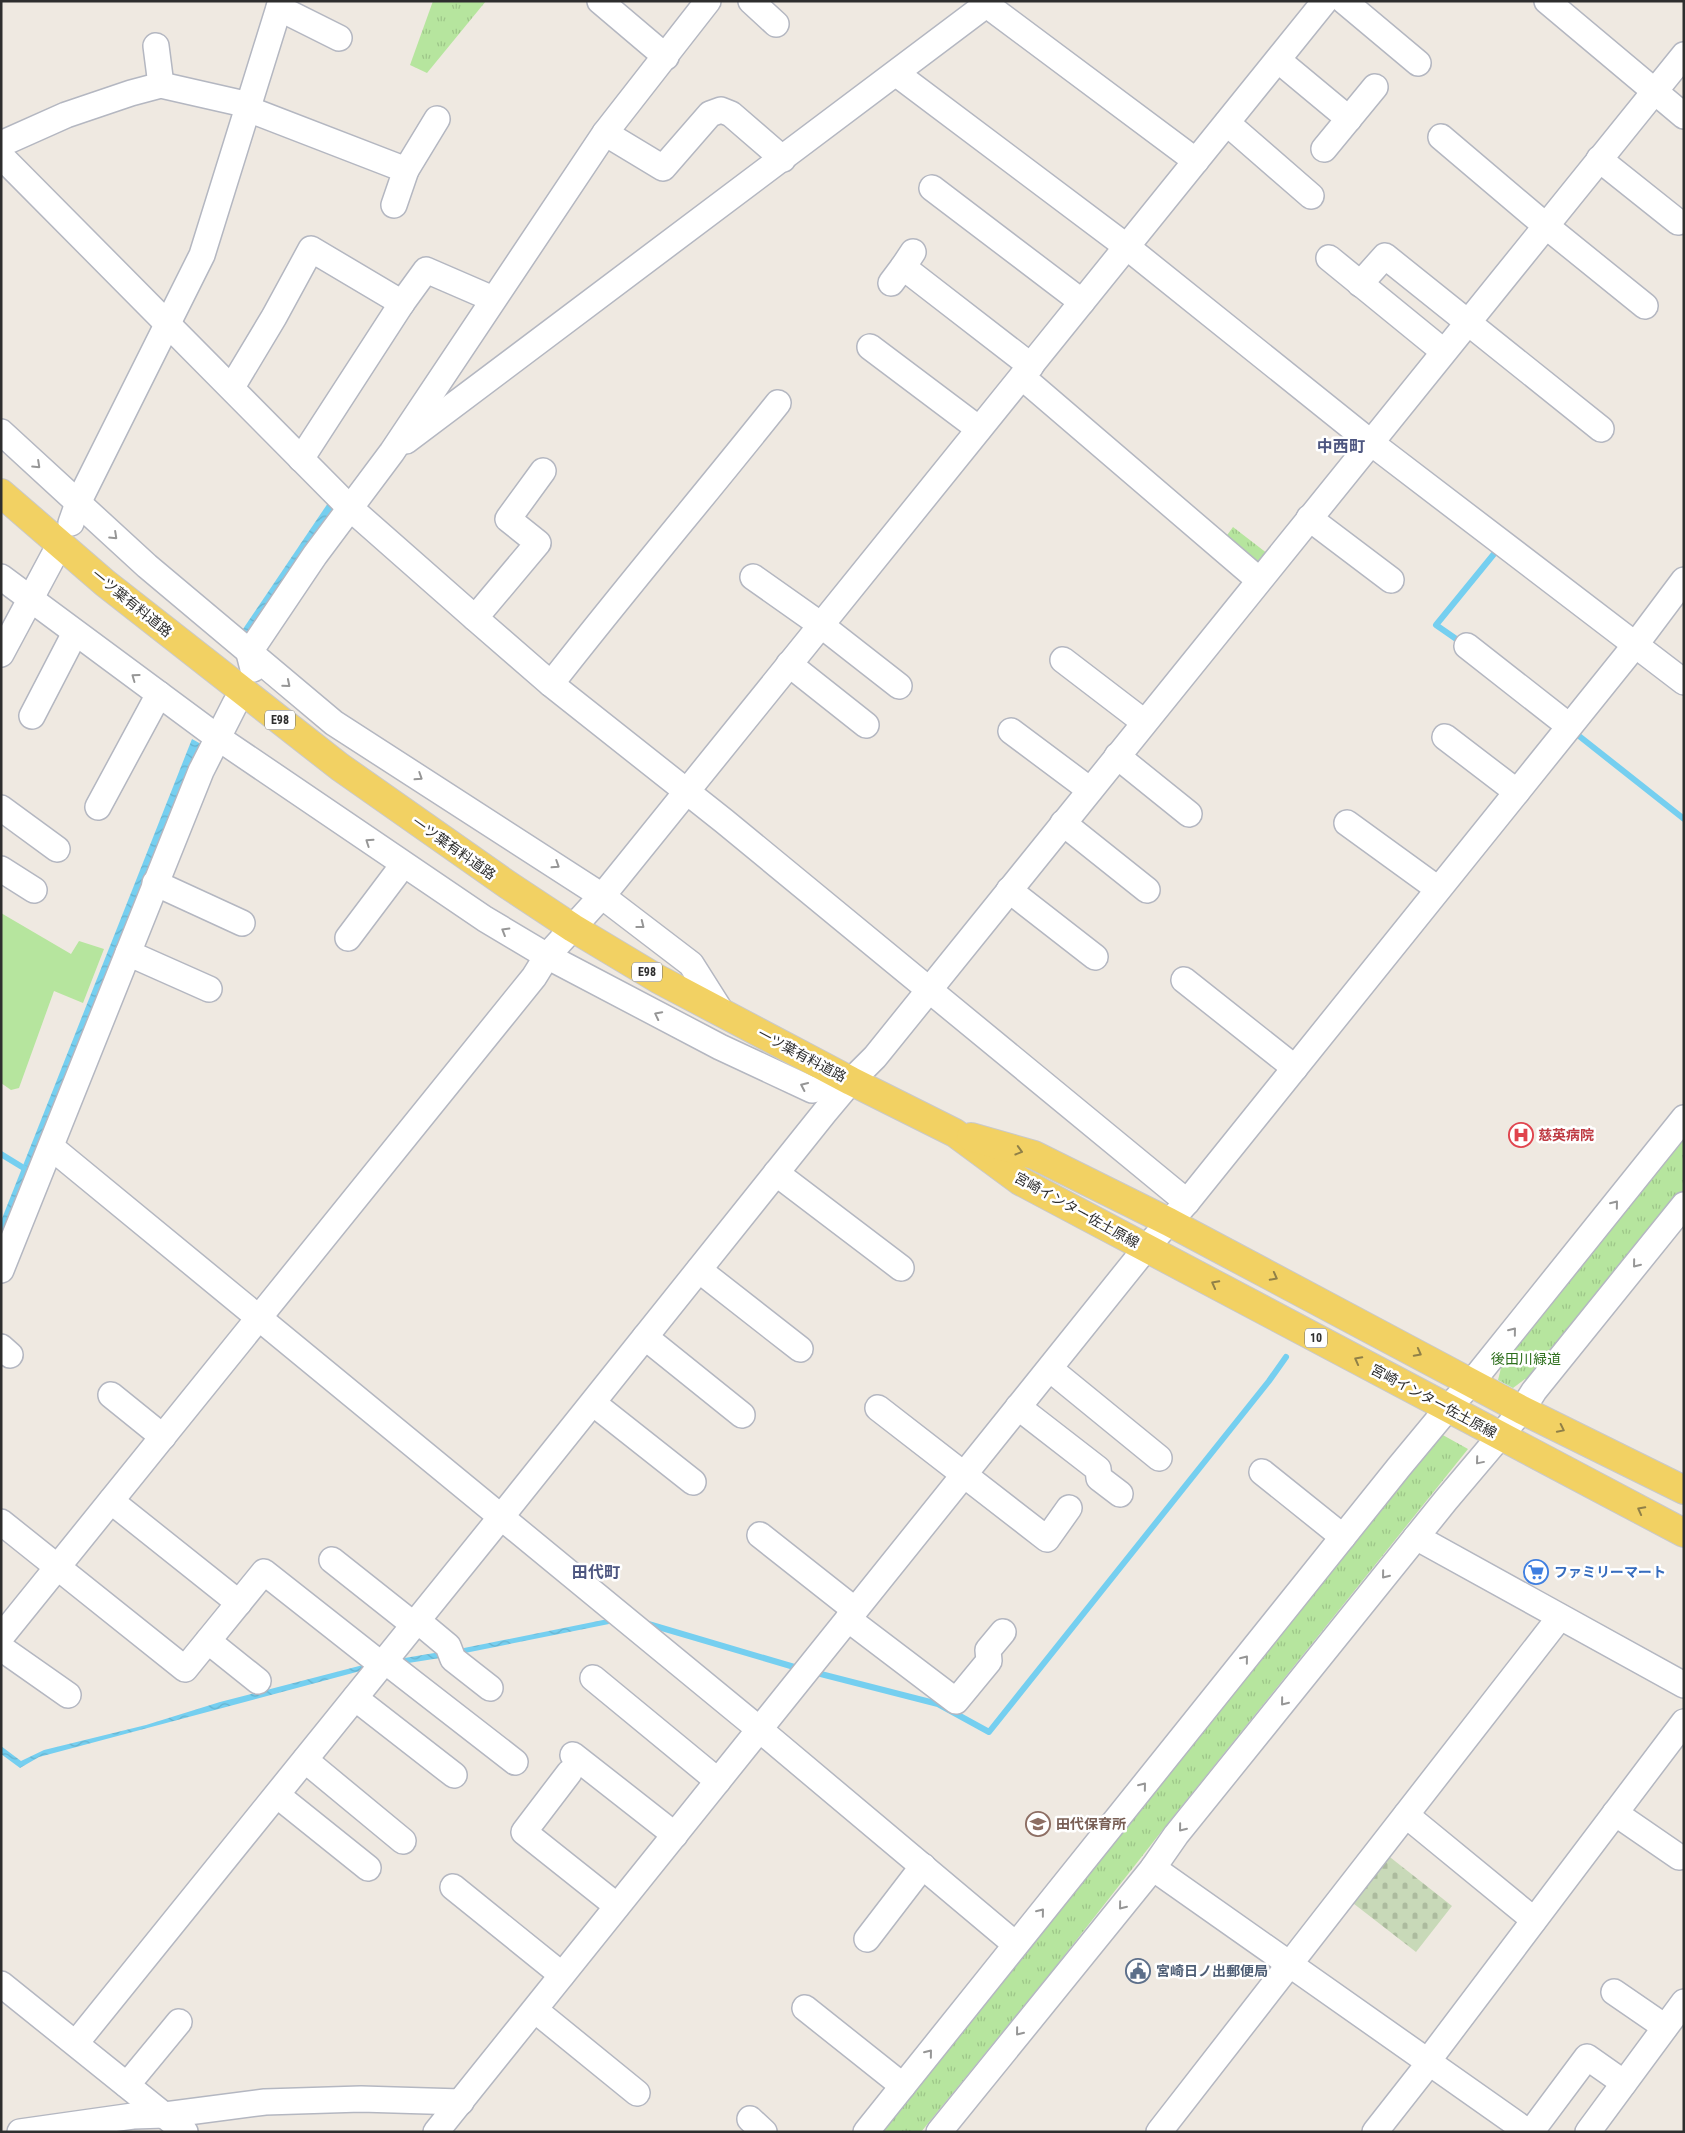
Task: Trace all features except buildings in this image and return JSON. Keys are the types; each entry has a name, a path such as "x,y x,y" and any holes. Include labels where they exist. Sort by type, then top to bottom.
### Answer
{"main road":[{"name":"一ツ葉有料道路","path":"1,493 105,583 340,767 430,832 573,928 658,979 955,1133"},
{"name":"宮崎インター佐土原線","path":"955,1133 1034,1155 1169,1222 1522,1410 1684,1490"},
{"name":"宮崎インター佐土原線","path":"955,1133 1020,1181 1684,1533"}],"street":[{"path":"600,1 666,56"},
{"path":"751,1 776,24"},
{"path":"1,1637 534,977 547,956 602,896 1325,1"},
{"path":"1344,1 1418,62"},
{"path":"1547,1 1684,116"},
{"path":"392,452 989,3 1196,161"},
{"path":"74,513 202,255 280,5 339,38"},
{"path":"251,661 349,507 392,452 605,133 666,56 698,5"},
{"path":"156,46 161,86"},
{"path":"76,2043 416,1623 851,1080 875,1057 1308,518 1684,55"},
{"path":"1278,60 1349,119"},
{"path":"897,74 1127,247 1370,442 1684,682"},
{"path":"1,144 66,115 131,93 161,86 248,107 406,170"},
{"path":"1324,149 1375,87"},
{"path":"605,133 663,168 710,114 721,110 731,114 783,159"},
{"path":"394,205 406,170 438,120"},
{"path":"1227,123 1311,196"},
{"path":"1441,137 1546,226 1645,306"},
{"path":"1,156 349,507 551,684 724,821 1187,1202"},
{"path":"1600,159 1678,222"},
{"path":"932,188 1082,302"},
{"path":"232,387 274,317 311,249 402,303"},
{"path":"1360,284 1386,256 1600,429"},
{"path":"1329,258 1443,351"},
{"path":"903,267 1026,372 1259,580"},
{"path":"301,459 402,303 426,270 493,299"},
{"path":"870,347 979,430"},
{"path":"551,684 622,593 778,403"},
{"path":"1,432 74,513 147,566 251,661 334,723 602,896 691,964 722,1013"},
{"path":"475,618 538,543 508,518 543,471"},
{"path":"1308,518 1391,580"},
{"path":"1,654 54,556"},
{"path":"1,578 217,737 403,865 485,919 547,956 704,1038 812,1090 851,1080"},
{"path":"753,578 820,626 898,686"},
{"path":"436,2132 1146,1248 1187,1202 1517,792 1636,644 1684,580"},
{"path":"32,716 75,633"},
{"path":"1468,646 1570,726"},
{"path":"1063,660 1144,722"},
{"path":"789,664 866,726"},
{"path":"98,807 158,694"},
{"path":"1,1270 155,882 201,771 235,704"},
{"path":"1011,731 1090,790"},
{"path":"1445,737 1517,792"},
{"path":"1117,756 1189,814"},
{"path":"12,809 57,849"},
{"path":"1063,823 1147,890"},
{"path":"1348,823 1438,889"},
{"path":"348,938 403,865"},
{"path":"1,869 34,890"},
{"path":"155,882 242,923"},
{"path":"1009,890 1095,957"},
{"path":"128,953 209,989"},
{"path":"1184,980 1295,1068"},
{"path":"866,2132 1343,1537 1448,1408 1472,1382 1684,1118"},
{"path":"51,1147 760,1729 1015,1944"},
{"path":"776,1173 901,1268"},
{"path":"939,2132 1416,1537 1522,1410 1534,1391 1675,1231 1684,1205"},
{"path":"699,1270 800,1348"},
{"path":"645,1337 742,1415"},
{"path":"1050,1369 1160,1458"},
{"path":"111,1395 163,1436"},
{"path":"593,1403 693,1482"},
{"path":"878,1408 1047,1539 1069,1508"},
{"path":"1018,1408 1098,1469 1099,1478 1120,1494"},
{"path":"1262,1472 1343,1537"},
{"path":"111,1501 239,1603"},
{"path":"1,1522 185,1670 264,1572 515,1762"},
{"path":"760,1535 956,1701 989,1661 988,1650 1004,1632"},
{"path":"1416,1537 1684,1686"},
{"path":"332,1560 448,1646 453,1659 490,1688"},
{"path":"1159,2132 1560,1617"},
{"path":"208,1641 258,1681"},
{"path":"1,1648 68,1695"},
{"path":"593,1678 718,1781"},
{"path":"355,1698 454,1775"},
{"path":"1374,2132 1430,2062 1434,2053 1684,1722"},
{"path":"305,1760 404,1841"},
{"path":"617,1906 524,1832 571,1764 675,1835"},
{"path":"277,1795 368,1868"},
{"path":"1615,1813 1679,1857"},
{"path":"1406,1815 1534,1920"},
{"path":"867,1939 923,1866"},
{"path":"1152,1868 1530,2132 1587,2057 1624,2083"},
{"path":"453,1887 562,1975"},
{"path":"1,1984 185,2132"},
{"path":"1614,1992 1665,2027"},
{"path":"1588,2132 1684,2002"},
{"path":"805,2008 903,2086"},
{"path":"534,2010 637,2093"},
{"path":"127,2085 178,2022"},
{"path":"20,2132 133,2116 165,2115 264,2102 361,2099 460,2102"}],"green space":[{"path":"433,1 486,1 427,73 410,65"},
{"path":"1233,527 1268,554 1259,565 1225,538"},
{"path":"1,913 71,954 79,941 104,949 83,1003 54,991 19,1088 11,1090 1,1083"},
{"name":"後田川緑道","path":"1684,1133 1684,1191 1534,1378 1525,1379 1513,1388 1498,1380 1501,1368 1499,1363"},
{"path":"1441,1434 1468,1449 1161,1832 1053,1970 921,2132 877,2132"},
{"path":"1386,1854 1452,1906 1416,1952 1349,1900"}],"water":[{"path":"328,503 336,510 252,636 243,629"},
{"path":"192,739 201,744 1,1251 1,1221"},
{"path":"608,1619 609,1624 440,1658 364,1670 39,1757 20,1768 1,1754 1,1746 21,1761 44,1750 146,1725 220,1702 363,1665 464,1648"}],"waterway":[{"path":"1462,643 1436,625 1498,549"},
{"path":"1574,732 1684,819"},
{"path":"1,1154 27,1170"},
{"path":"813,1672 938,1704 989,1732 1269,1381 1286,1357"},
{"path":"645,1623 801,1669"}],"place":[{"name":"慈英病院","path":"1521,1135"},
{"name":"ファミリーマート","path":"1536,1572"},
{"name":"田代保育所","path":"1038,1824"},
{"name":"宮崎日ノ出郵便局","path":"1138,1971"}],"district":[{"name":"中西町","path":"1341,446"},
{"name":"田代町","path":"596,1572"}]}
